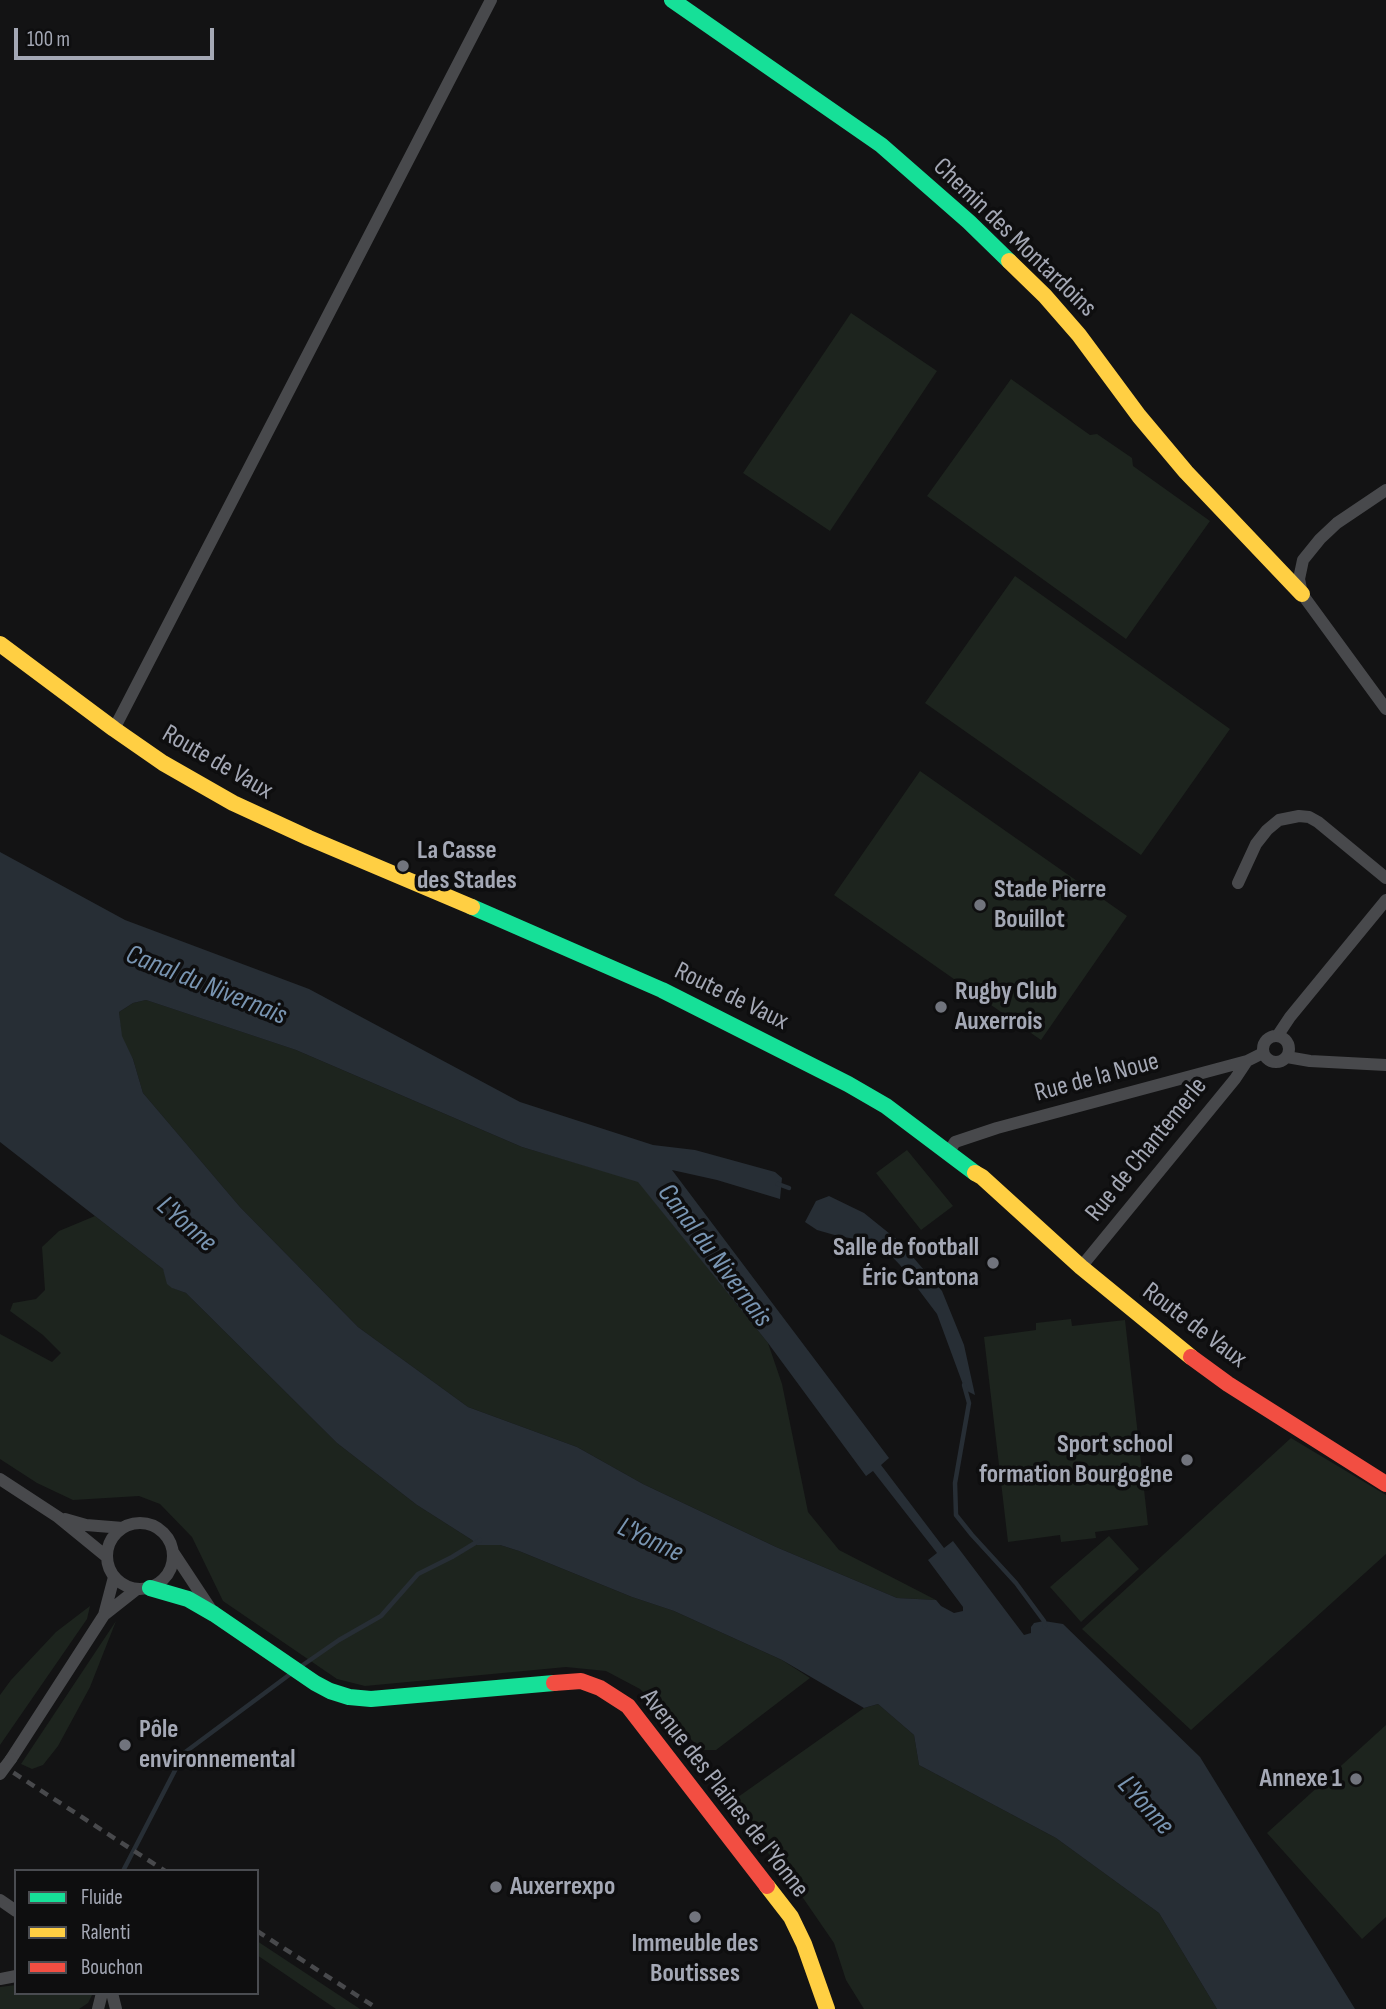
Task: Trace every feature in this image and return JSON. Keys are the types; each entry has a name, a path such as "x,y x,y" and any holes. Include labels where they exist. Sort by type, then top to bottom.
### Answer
{"street":[{"path":"114,729 491,0"},
{"name":"Chemin des Montardoins","path":"672,0 881,145 969,222 1045,296 1079,335 1139,416 1186,472 1302,594"},
{"path":"1386,490 1337,523 1308,552 1300,568 1299,579 1302,594 1386,709"},
{"name":"Route de Vaux","path":"0,643 114,729 201,786 266,819 621,971 765,1041 886,1106 982,1177 1148,1325 1228,1384 1386,1484"},
{"path":"1238,883 1256,844 1267,830 1279,820 1299,816 1318,822 1386,878"},
{"path":"1278,1035 1386,900"},
{"path":"1287,1057 1287,1042 1278,1035 1266,1039 1263,1053 1265,1058 1275,1062 1287,1057 1386,1065"},
{"name":"Rue de la Noue","path":"948,1153 955,1142 997,1128 1247,1061 1263,1053"},
{"name":"Rue de Chantemerle","path":"1081,1267 1247,1061"},
{"path":"0,1479 58,1517 107,1557"},
{"path":"58,1517 86,1525 123,1528 144,1524 155,1527 170,1542 172,1564 160,1583 144,1589 104,1615"},
{"path":"123,1528 111,1540 107,1557 109,1568 114,1577 128,1587 144,1589"},
{"name":"Avenue des Plaines de l'Yonne","path":"173,1552 214,1614"},
{"path":"0,1774 104,1615 114,1577"},
{"name":"Avenue des Plaines de l'Yonne","path":"144,1589 188,1599 296,1671 330,1691 349,1697 371,1699 581,1681 600,1688 628,1706 791,1917 804,1944 827,2009"}],"shaded area":[{"path":"851,313 937,371 830,531 743,473"},
{"path":"1011,379 1090,435 1097,434 1132,458 1133,466 1210,521 1126,639 927,496"},
{"path":"1015,576 1230,729 1141,855 925,703"},
{"name":"Stade Pierre Bouillot","path":"920,771 1127,916 1041,1040 834,895"},
{"path":"146,1000 296,1050 522,1147 638,1181 768,1343 782,1384 808,1512 839,1550 936,1600 897,1598 776,1547 643,1484 577,1447 468,1407 358,1327 240,1207 143,1093 133,1059 121,1036 119,1012 133,1003"},
{"path":"907,1150 953,1206 921,1230 876,1173"},
{"path":"95,1216 163,1269 173,1288 186,1293 337,1443 417,1505 477,1545 500,1545 519,1551 632,1597 674,1611 782,1660 810,1678 716,1750 702,1750 640,1689 606,1671 566,1667 365,1686 337,1679 223,1601 192,1537 160,1504 139,1496 73,1500 37,1483 0,1459 0,1334 52,1362 61,1353 43,1335 10,1311 13,1303 36,1299 45,1290 42,1247 59,1231"},
{"path":"1071,1319 1072,1326 1125,1320 1148,1525 1095,1532 1096,1538 1061,1542 1060,1535 1008,1542 984,1337 1036,1330 1036,1323"},
{"path":"1291,1438 1386,1495 1386,1554 1191,1730 1082,1629"},
{"path":"1109,1536 1139,1569 1081,1622 1050,1587"},
{"path":"90,1606 87,1619 0,1745 0,1695 56,1632"},
{"path":"116,1621 90,1687 58,1746 43,1765 32,1769 21,1764"},
{"path":"878,1704 914,1735 919,1765 1056,1838 1159,1913 1217,2009 864,2009 846,1980 834,1943 790,1879 747,1828 738,1797 864,1708"},
{"name":"Annexe 1","path":"1386,1725 1386,1917 1362,1939 1267,1833"},
{"path":"259,1942 360,2009 336,2009 259,1956"},
{"path":"14,1985 14,1995 92,1995 88,2003 79,2009 0,2009 0,1987"}],"water":[{"path":"0,852 125,920 309,989 520,1102 653,1145 695,1150 775,1172 782,1178 780,1199 672,1170 889,1458 881,1465 944,1548 953,1541 1024,1635 1031,1633 1034,1623 1044,1621 1063,1624 1200,1757 1355,2009 1217,2009 1159,1913 1056,1838 919,1765 914,1735 878,1704 864,1708 782,1660 674,1611 632,1597 519,1551 500,1545 477,1545 417,1505 337,1443 186,1293 167,1284 163,1269 0,1142","holes":["146,1000 296,1050 522,1147 638,1182 768,1343 866,1476 873,1471 937,1553 928,1560 963,1607 963,1611 954,1613 936,1600 897,1598 776,1547 643,1484 577,1447 468,1407 358,1327 240,1207 143,1093 133,1059 122,1036 119,1012 133,1003"]},
{"path":"829,1196 864,1213 900,1242 942,1291 964,1345 975,1395 965,1390 937,1314 900,1265 879,1243 838,1236 817,1230 805,1222 816,1201"}],"waterway":[{"path":"778,1184 789,1188"},
{"path":"964,1385 969,1403 955,1483 956,1515 1016,1583 1045,1626"},
{"path":"300,1667 381,1616 418,1574 480,1540"},
{"path":"124,1869 184,1753 293,1672"}],"railway":[{"path":"0,1764 162,1869"},
{"path":"259,1932 378,2009"}],"traffic: fast":[{"path":"672,0 881,145 1009,261"},
{"path":"472,907 662,990 848,1084 886,1106 975,1173"},
{"path":"150,1588 188,1599 315,1683 349,1697 371,1699 554,1683"}],"traffic: slow":[{"path":"1009,261 1045,296 1079,335 1139,416 1186,472 1302,594"},
{"path":"0,644 163,763 233,803 472,907"},
{"path":"975,1173 1081,1267 1191,1357"},
{"path":"767,1886 791,1917 804,1944 827,2009"}],"traffic: jam":[{"path":"1191,1357 1228,1384 1386,1484"},
{"path":"554,1683 581,1681 600,1688 628,1706 767,1886"}],"place":[{"name":"La Casse des Stades","path":"403,866"},
{"name":"Stade Pierre Bouillot","path":"980,905"},
{"name":"Rugby Club Auxerrois","path":"941,1007"},
{"name":"Salle de football Éric Cantona","path":"993,1263"},
{"name":"Sport school formation Bourgogne","path":"1187,1460"},
{"name":"Pôle environnemental","path":"125,1745"},
{"name":"Annexe 1","path":"1356,1779"},
{"name":"Auxerrexpo","path":"496,1887"},
{"name":"Immeuble des Boutisses","path":"695,1917"}],"water label":[{"name":"Canal du Nivernais","path":"206,986"},
{"name":"L'Yonne","path":"186,1225"},
{"name":"Canal du Nivernais","path":"714,1256"},
{"name":"L'Yonne","path":"650,1541"},
{"name":"L'Yonne","path":"1145,1806"}]}
